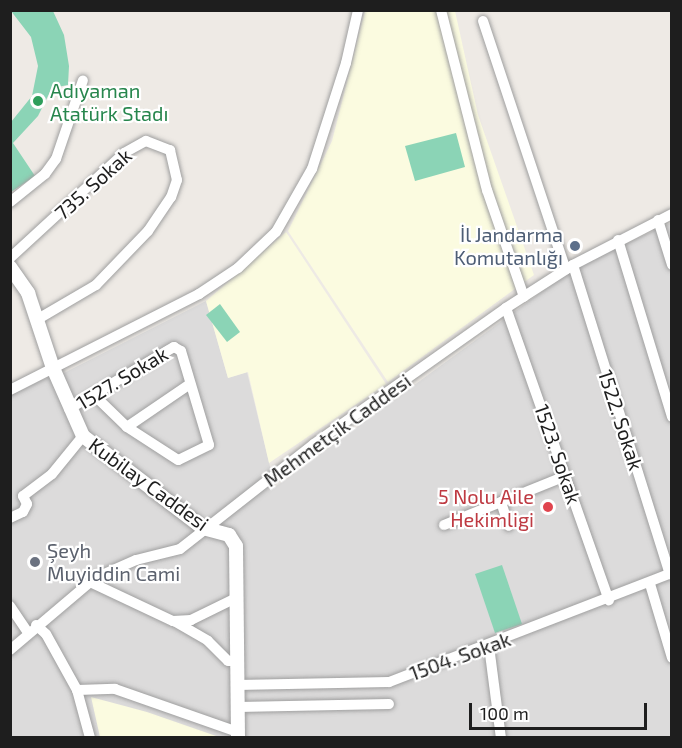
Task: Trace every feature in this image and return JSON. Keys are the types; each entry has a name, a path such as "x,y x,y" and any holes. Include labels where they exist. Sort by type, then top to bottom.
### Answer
{"street":[{"path":"10,390 199,294 238,268 276,232 312,169 346,63 358,10"},
{"path":"441,10 488,190 524,297"},
{"name":"1522. Sokak","path":"483,21 569,268 671,574"},
{"path":"10,202 45,174 56,159 82,80"},
{"name":"735. Sokak","path":"10,258 124,153 146,141 170,150 177,180 171,197 148,231 96,285 38,319"},
{"name":"Mehmetçik Caddesi","path":"10,650 90,582 116,567 180,549 203,528 314,444 506,308 618,240 672,214"},
{"path":"658,220 672,265"},
{"path":"618,240 672,417"},
{"name":"Kubilay Caddesi","path":"10,267 28,293 53,368 69,409 83,436 203,528 229,535 236,546 238,735"},
{"name":"1523. Sokak","path":"506,308 609,600"},
{"name":"1527. Sokak","path":"69,409 174,347 181,351 190,384"},
{"path":"94,395 127,427 178,460 209,445 190,384 127,427"},
{"path":"23,496 52,474 83,436"},
{"path":"444,525 566,476"},
{"path":"10,492 23,496 27,504 23,512 10,518"},
{"path":"501,502 509,526"},
{"name":"1504. Sokak","path":"237,685 389,682 489,646 671,574"},
{"path":"90,582 173,621 208,641 228,661 238,661"},
{"path":"650,584 672,658"},
{"path":"173,621 190,620 238,597"},
{"path":"10,606 32,629 46,634 77,690 90,738"},
{"path":"489,646 501,738"},
{"path":"77,690 115,689 238,735"},
{"path":"238,707 389,704"}],"shaded area":[{"path":"365,11 455,11 478,115 534,275 388,382 288,231 332,141"},
{"path":"671,223 671,737 11,737 10,390 64,373 206,301 228,378 247,372 275,487 577,266"},
{"path":"286,232 386,384 269,463 248,372 228,378 206,301"},
{"path":"91,697 147,712 219,737 100,737"}],"green space":[{"name":"Adıyaman Atatürk Stadı","path":"11,11 53,11 64,35 69,66 68,85 52,88 38,116 13,143 35,176 11,192 11,122 32,96 38,66 31,37"},
{"path":"456,133 465,167 415,181 405,146"},
{"path":"220,304 240,332 227,342 206,315"},
{"path":"502,565 522,624 495,633 475,574"}],"place":[{"name":"Adıyaman Atatürk Stadı","path":"38,101"},
{"name":"İl Jandarma Komutanlığı","path":"575,246"},
{"name":"5 Nolu Aile Hekimligi","path":"548,507"},
{"name":"Şeyh Muyiddin Cami","path":"35,562"}]}
